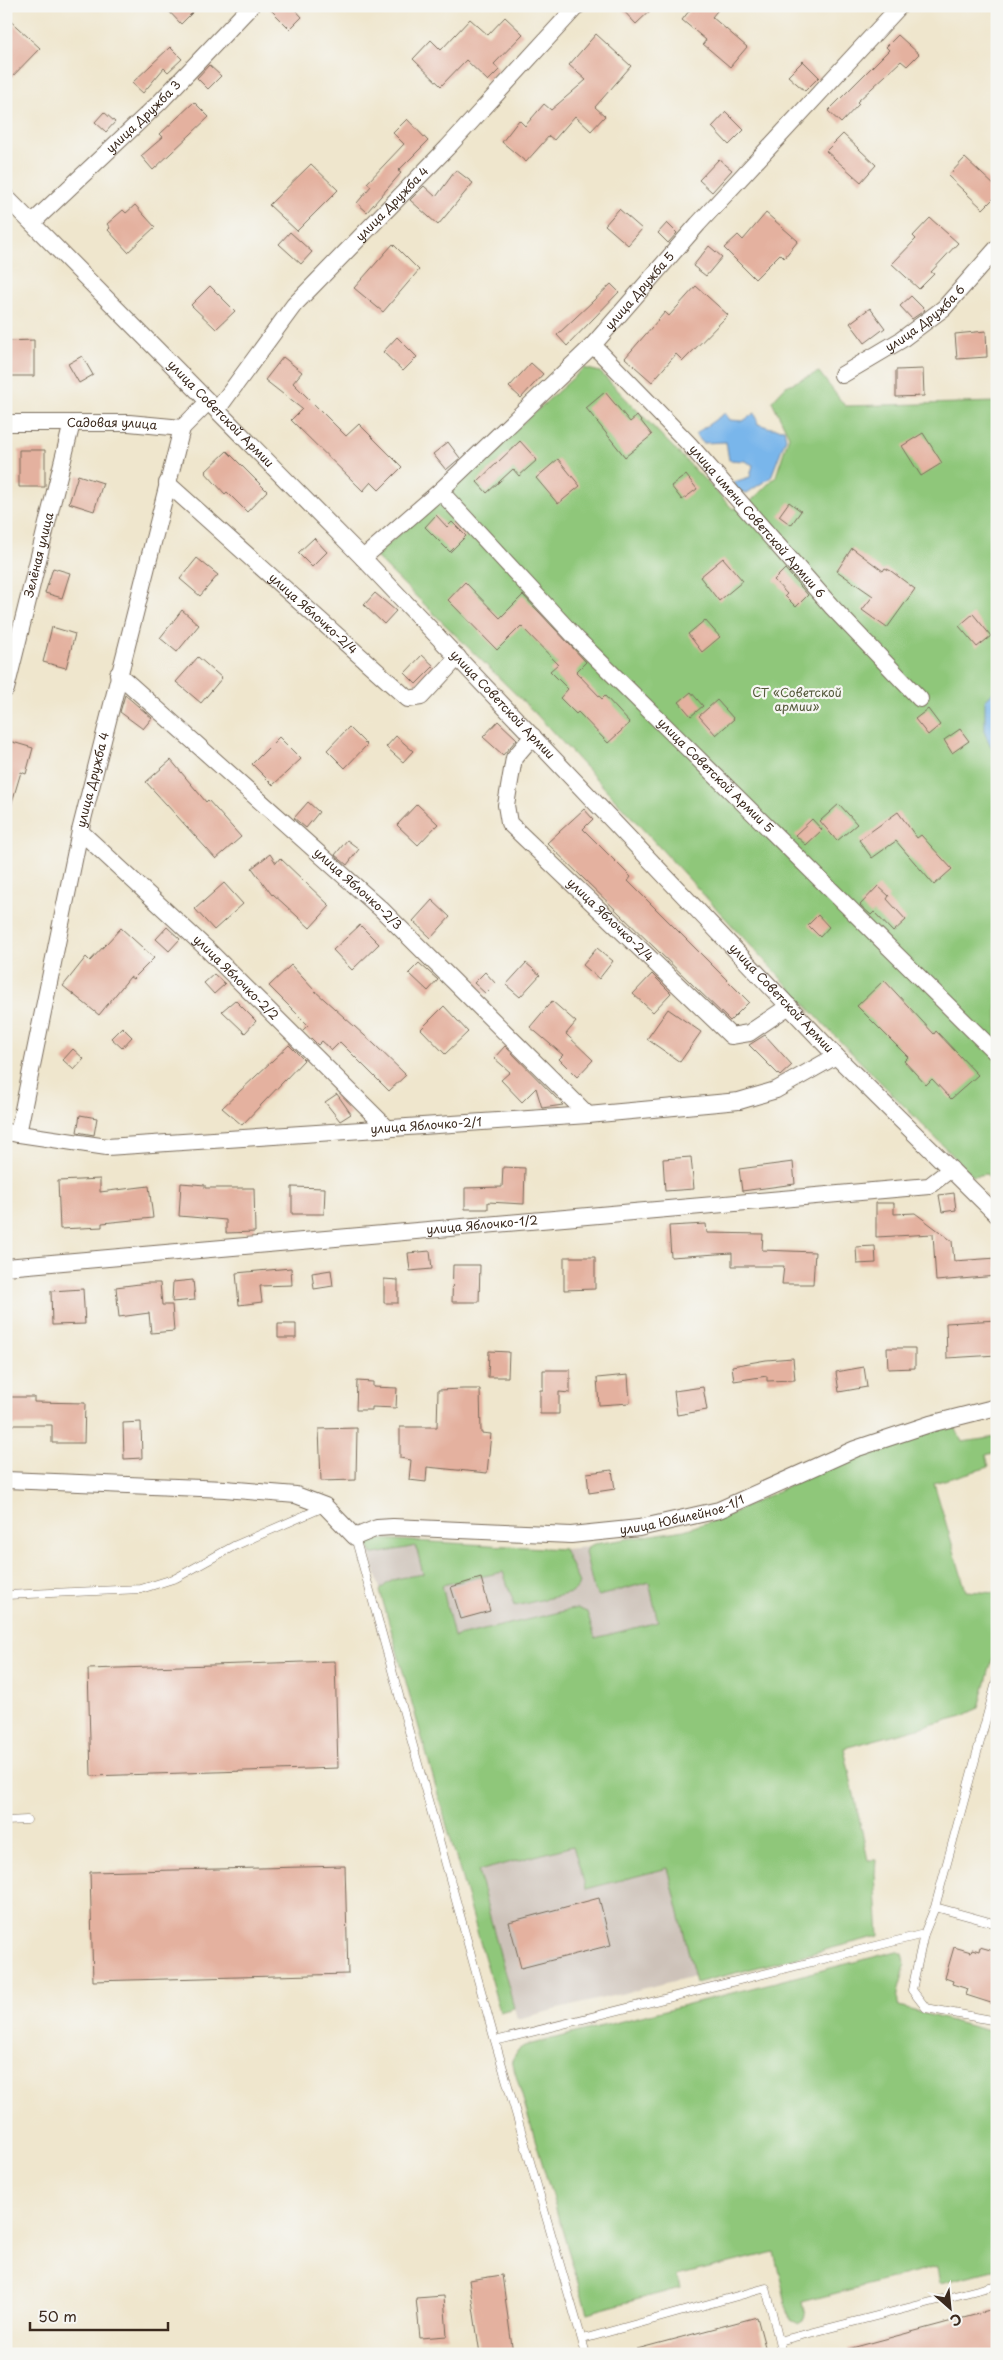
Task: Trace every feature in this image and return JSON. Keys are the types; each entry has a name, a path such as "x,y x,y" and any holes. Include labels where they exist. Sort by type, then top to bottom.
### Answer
{"street":[{"name":"улица Дружба 3","path":"32,223 160,103 250,6"},
{"name":"улица Дружба 4","path":"213,406 294,305 447,148 578,6"},
{"name":"улица Дружба 5","path":"363,558 440,491 593,345 698,224 900,6"},
{"name":"улица Советской Армии","path":"6,197 363,558 836,1056 997,1215"},
{"name":"улица Дружба 6","path":"842,375 901,340 944,308 997,248"},
{"name":"улица имени Советской Армии 6","path":"593,345 689,444 832,607 920,699"},
{"path":"182,428 213,406"},
{"name":"Садовая улица","path":"6,423 129,423 182,428"},
{"name":"Зелёная улица","path":"6,689 72,423"},
{"name":"улица Дружба 4","path":"12,1133 80,831 118,674 182,428"},
{"name":"улица Яблочко-2/4","path":"167,483 408,699 421,697 458,657"},
{"name":"улица Советской Армии 5","path":"440,491 578,640 997,1054"},
{"name":"улица Яблочко-2/3","path":"118,674 213,757 307,845 381,909 588,1115"},
{"name":"улица Яблочко-2/4","path":"533,736 514,758 506,805 509,823 731,1036 749,1033 789,1006"},
{"name":"улица Яблочко-2/2","path":"80,831 206,948 388,1130"},
{"name":"улица Яблочко-2/1","path":"12,1133 107,1147 388,1130 588,1115 739,1101 776,1090 836,1056"},
{"name":"улица Яблочко-1/2","path":"6,1267 929,1186 951,1168"},
{"name":"улица Юбилейное-1/1","path":"355,1537 377,1528 393,1527 570,1535 639,1528 718,1510 855,1449 930,1424 997,1407"},
{"path":"6,1480 225,1489 296,1495 326,1506 355,1537"}],"lane":[{"path":"6,1595 141,1588 176,1578 234,1546 326,1506"},
{"path":"355,1537 495,2041 586,2354"},
{"path":"997,1679 935,1907 924,1934 912,1990 926,2008 997,2021"},
{"path":"6,1821 27,1820"},
{"path":"935,1907 997,1924"},
{"path":"495,2041 924,1934"},
{"path":"779,2341 997,2285"},
{"path":"583,2339 766,2288 782,2354"}],"shaded area":[{"path":"376,1539 564,1549 587,1547 585,1552 594,1590 599,1596 649,1582 658,1623 444,1674 403,1673 368,1546 370,1541"},
{"path":"573,1846 586,1889 668,1868 695,1976 517,2019 478,1871"}],"green space":[{"name":"СТ «Советской армии»","path":"584,368 600,372 733,509 750,502 776,476 789,436 772,401 786,386 819,372 845,406 997,402 997,1183 986,1174 973,1176 828,1029 536,714 375,556"},
{"path":"955,1427 962,1442 997,1437 997,1452 986,1455 989,1467 934,1483 966,1591 997,1593 997,1642 979,1708 963,1716 844,1748 868,1860 876,1860 875,1874 879,1936 696,1983 668,1868 586,1889 573,1846 478,1871 514,2008 500,2012 380,1591 394,1580 423,1574 416,1546 372,1554 368,1546 370,1541 376,1539 564,1549 579,1583 577,1588 571,1593 515,1606 503,1572 442,1585 454,1637 577,1608 587,1612 595,1638 658,1622 649,1582 599,1596 594,1590 585,1552 587,1547 594,1544 684,1530 727,1516 820,1470 889,1444"},
{"path":"897,1951 903,1954 905,1960 898,1994 899,2007 997,2033 997,2269 940,2283 937,2267 802,2302 805,2316 803,2321 798,2324 790,2320 774,2252 677,2276 680,2288 587,2313 514,2069 512,2060 518,2050 524,2046"}],"water":[{"path":"725,413 730,420 743,421 755,413 758,424 784,429 786,438 771,477 747,493 738,491 734,482 750,477 753,465 745,461 729,460 726,442 703,443 695,434"},
{"path":"997,688 997,758 985,734 985,701"}],"building":[{"path":"164,6 199,6 181,24"},
{"path":"267,6 292,6 302,17 290,29"},
{"path":"619,6 655,6 636,24"},
{"path":"693,6 721,6 712,17 747,47 730,67 703,44 706,40 682,20"},
{"path":"6,17 40,48 6,83"},
{"path":"505,17 523,34 494,64 499,70 488,81 466,60 441,86 413,59 431,40 441,50 470,19 488,35"},
{"path":"596,34 631,66 595,107 605,116 591,131 575,116 554,140 549,136 526,162 502,142 519,120 525,126 544,104 551,110 586,80 569,65"},
{"path":"898,35 919,54 907,66 901,61 857,102 859,104 841,123 828,111 889,50 886,47"},
{"path":"170,47 182,59 168,72 164,68 143,93 132,83"},
{"path":"803,61 819,77 805,91 788,76"},
{"path":"209,65 221,76 208,89 197,78"},
{"path":"194,102 209,117 153,170 141,156 163,137 160,134"},
{"path":"104,112 115,122 106,132 95,122"},
{"path":"726,112 744,130 729,145 712,127"},
{"path":"407,119 428,141 398,171 401,173 367,212 357,203 371,186 367,183 404,144 393,133"},
{"path":"843,134 876,165 861,182 826,151"},
{"path":"965,158 997,188 997,195 983,209 948,176"},
{"path":"719,159 732,170 712,192 699,180"},
{"path":"311,164 338,190 297,231 269,205"},
{"path":"456,170 473,183 438,225 410,200 424,186 436,197"},
{"path":"135,205 155,227 128,252 108,230 110,228 107,224 123,210 126,213"},
{"path":"619,209 642,229 628,245 605,225"},
{"path":"766,213 798,241 784,258 780,254 755,279 724,248 738,235 743,240"},
{"path":"930,218 958,243 931,272 934,274 919,289 892,264 916,239 913,236"},
{"path":"667,223 677,233 668,243 658,233"},
{"path":"290,232 312,252 301,264 279,244"},
{"path":"393,244 419,270 383,312 354,288"},
{"path":"709,246 722,257 706,276 693,266"},
{"path":"611,284 619,292 567,346 557,335"},
{"path":"210,286 235,311 216,329 191,305"},
{"path":"696,286 728,315 683,361 676,354 652,382 625,358 665,312 669,316"},
{"path":"911,296 925,310 912,319 900,306"},
{"path":"870,308 885,328 865,343 850,323"},
{"path":"986,331 987,357 957,359 955,334"},
{"path":"397,337 417,357 403,371 383,352"},
{"path":"34,340 34,376 6,376 6,341"},
{"path":"82,356 93,375 79,383 68,364"},
{"path":"283,357 302,372 293,383 346,436 359,424 402,467 379,490 371,482 363,491 291,420 302,409 265,380"},
{"path":"531,363 543,374 521,398 509,387"},
{"path":"923,369 924,396 896,397 896,370"},
{"path":"605,392 630,422 637,416 652,435 625,457 586,408"},
{"path":"923,433 942,463 921,476 902,446"},
{"path":"520,441 537,460 519,476 513,469 487,493 477,482"},
{"path":"448,442 460,458 446,470 433,454"},
{"path":"19,450 45,450 45,487 19,487"},
{"path":"227,451 267,491 247,512 227,492 225,494 205,472"},
{"path":"558,459 580,486 558,504 536,478"},
{"path":"78,475 103,483 94,511 69,503"},
{"path":"686,475 697,489 682,500 671,486"},
{"path":"789,502 801,511 791,525 779,516"},
{"path":"436,515 447,527 452,522 466,536 450,552 425,527"},
{"path":"314,538 327,552 312,567 298,553"},
{"path":"852,548 883,571 885,568 891,571 915,589 887,628 862,610 873,596 837,571"},
{"path":"197,558 218,575 200,596 180,579"},
{"path":"723,558 743,581 719,601 700,577"},
{"path":"53,568 70,573 62,598 45,593"},
{"path":"785,569 808,595 796,607 785,596 787,594 774,580"},
{"path":"465,582 500,618 523,595 586,662 576,672 602,699 605,696 630,723 608,743 578,712 576,714 560,698 568,689 550,671 558,664 521,626 497,650 448,600"},
{"path":"375,593 396,611 384,624 364,605"},
{"path":"182,610 199,625 177,652 160,638"},
{"path":"973,614 991,636 977,647 959,626"},
{"path":"705,620 720,637 702,652 688,634"},
{"path":"52,627 75,634 66,668 43,662"},
{"path":"422,655 434,666 416,684 405,673"},
{"path":"198,657 222,678 201,703 176,682"},
{"path":"691,692 703,706 691,716 679,702"},
{"path":"125,695 152,718 143,729 120,712"},
{"path":"717,700 734,719 716,735 699,716"},
{"path":"928,709 940,725 928,735 915,719"},
{"path":"498,721 517,739 503,755 483,737"},
{"path":"349,727 367,745 345,768 327,750"},
{"path":"960,729 969,741 952,753 944,740"},
{"path":"396,736 413,751 403,762 386,747"},
{"path":"279,737 301,759 273,785 252,764"},
{"path":"9,741 33,748 26,774 21,772 10,809 6,808 6,749"},
{"path":"171,760 206,802 208,800 241,837 216,859 146,782"},
{"path":"308,802 319,812 306,828 294,818"},
{"path":"417,804 438,824 418,845 397,825"},
{"path":"839,804 857,824 837,841 820,821"},
{"path":"584,809 593,819 583,829 631,877 628,881 749,1002 730,1021 547,843"},
{"path":"898,812 917,838 921,835 952,869 934,885 896,841 872,858 859,840"},
{"path":"812,819 822,830 806,845 795,835"},
{"path":"347,840 359,849 347,865 335,855"},
{"path":"270,854 276,863 280,858 330,906 310,928 272,895 252,868"},
{"path":"224,883 243,904 214,930 195,909"},
{"path":"878,886 889,896 887,899 906,920 893,932 874,912 871,915 860,905"},
{"path":"432,900 450,917 431,938 413,921"},
{"path":"818,915 829,927 820,937 808,925"},
{"path":"360,925 379,944 352,970 333,950"},
{"path":"167,927 180,939 169,951 156,939"},
{"path":"121,928 154,958 133,979 130,977 99,1015 63,986 86,957 90,961"},
{"path":"597,948 613,961 599,979 583,965"},
{"path":"419,963 438,980 428,991 409,973"},
{"path":"526,963 540,975 520,997 506,985"},
{"path":"291,965 315,991 406,1075 389,1091 340,1042 332,1050 322,1041 318,1045 303,1030 308,1025 269,986"},
{"path":"485,972 496,984 486,994 474,983"},
{"path":"214,974 225,984 214,994 204,983"},
{"path":"652,974 671,993 653,1012 633,994"},
{"path":"884,980 934,1034 936,1031 978,1075 951,1099 932,1079 926,1085 904,1061 908,1057 857,1006"},
{"path":"235,1000 256,1021 245,1033 222,1011"},
{"path":"552,1001 576,1022 566,1034 593,1060 577,1077 559,1059 563,1055 530,1027"},
{"path":"444,1006 468,1032 445,1054 421,1029"},
{"path":"668,1009 701,1032 680,1062 647,1039"},
{"path":"122,1027 132,1037 122,1048 111,1038"},
{"path":"765,1035 792,1065 780,1076 749,1045"},
{"path":"289,1045 304,1060 242,1125 222,1108"},
{"path":"505,1046 563,1105 542,1108 536,1088 522,1102 501,1080 510,1072 494,1058"},
{"path":"73,1049 84,1059 74,1070 63,1060"},
{"path":"337,1094 351,1114 340,1121 325,1102"},
{"path":"80,1115 97,1118 94,1135 77,1132"},
{"path":"691,1157 694,1189 665,1191 663,1159"},
{"path":"793,1162 795,1184 742,1191 739,1169"},
{"path":"503,1167 525,1168 524,1204 488,1202 488,1209 465,1209 465,1188 502,1187"},
{"path":"100,1179 100,1192 149,1186 153,1218 102,1223 102,1227 60,1229 58,1181"},
{"path":"181,1183 205,1185 205,1188 254,1188 255,1232 226,1233 226,1220 179,1216"},
{"path":"292,1187 325,1188 324,1214 292,1214"},
{"path":"954,1193 956,1210 942,1212 939,1195"},
{"path":"876,1203 894,1203 894,1214 915,1213 952,1241 954,1261 997,1258 997,1276 936,1281 933,1234 876,1237"},
{"path":"706,1224 707,1233 763,1234 762,1250 815,1252 813,1284 782,1284 784,1266 732,1266 732,1253 671,1257 669,1226"},
{"path":"875,1246 876,1263 857,1264 856,1247"},
{"path":"430,1251 432,1269 410,1271 408,1253"},
{"path":"564,1257 595,1257 595,1289 564,1290"},
{"path":"453,1265 480,1265 479,1302 452,1302"},
{"path":"291,1268 292,1285 260,1286 262,1302 239,1305 236,1273"},
{"path":"331,1270 333,1286 314,1289 312,1273"},
{"path":"384,1279 398,1280 398,1303 384,1303"},
{"path":"193,1280 195,1300 172,1302 173,1282"},
{"path":"160,1283 162,1305 172,1305 174,1331 151,1333 149,1313 119,1317 116,1287"},
{"path":"83,1289 85,1324 52,1325 51,1291"},
{"path":"997,1320 997,1355 947,1358 946,1323"},
{"path":"278,1324 296,1324 296,1338 278,1338"},
{"path":"887,1348 915,1348 915,1368 888,1369"},
{"path":"489,1351 509,1352 508,1377 488,1377"},
{"path":"793,1358 795,1380 767,1381 767,1376 734,1381 732,1366 766,1360"},
{"path":"864,1367 867,1387 839,1392 836,1372"},
{"path":"543,1370 570,1370 570,1393 559,1392 559,1414 540,1414 540,1390 543,1390"},
{"path":"628,1375 630,1403 599,1405 597,1378"},
{"path":"357,1381 373,1382 373,1387 397,1388 396,1408 372,1407 372,1410 356,1410"},
{"path":"703,1387 707,1410 677,1415 674,1391"},
{"path":"480,1389 481,1433 491,1434 487,1473 427,1467 426,1482 409,1480 411,1460 400,1458 400,1427 437,1427 438,1390"},
{"path":"6,1397 34,1397 34,1402 85,1403 84,1443 52,1443 52,1425 6,1425"},
{"path":"141,1422 142,1458 124,1459 123,1423"},
{"path":"357,1428 356,1480 321,1481 319,1429"},
{"path":"612,1470 615,1489 589,1493 587,1473"},
{"path":"481,1578 490,1611 461,1619 451,1587"},
{"path":"335,1661 338,1768 91,1776 88,1669"},
{"path":"345,1866 348,1974 93,1981 90,1872"},
{"path":"599,1898 611,1945 521,1968 509,1922"},
{"path":"954,1947 971,1952 972,1949 979,1951 980,1947 997,1952 997,1996 994,2004 966,1995 968,1989 952,1984 953,1981 945,1978"},
{"path":"502,2275 513,2354 480,2354 469,2280"},
{"path":"444,2296 447,2336 420,2338 416,2298"},
{"path":"997,2309 997,2354 849,2354 848,2349"},
{"path":"757,2317 767,2354 637,2354 637,2349"}]}
